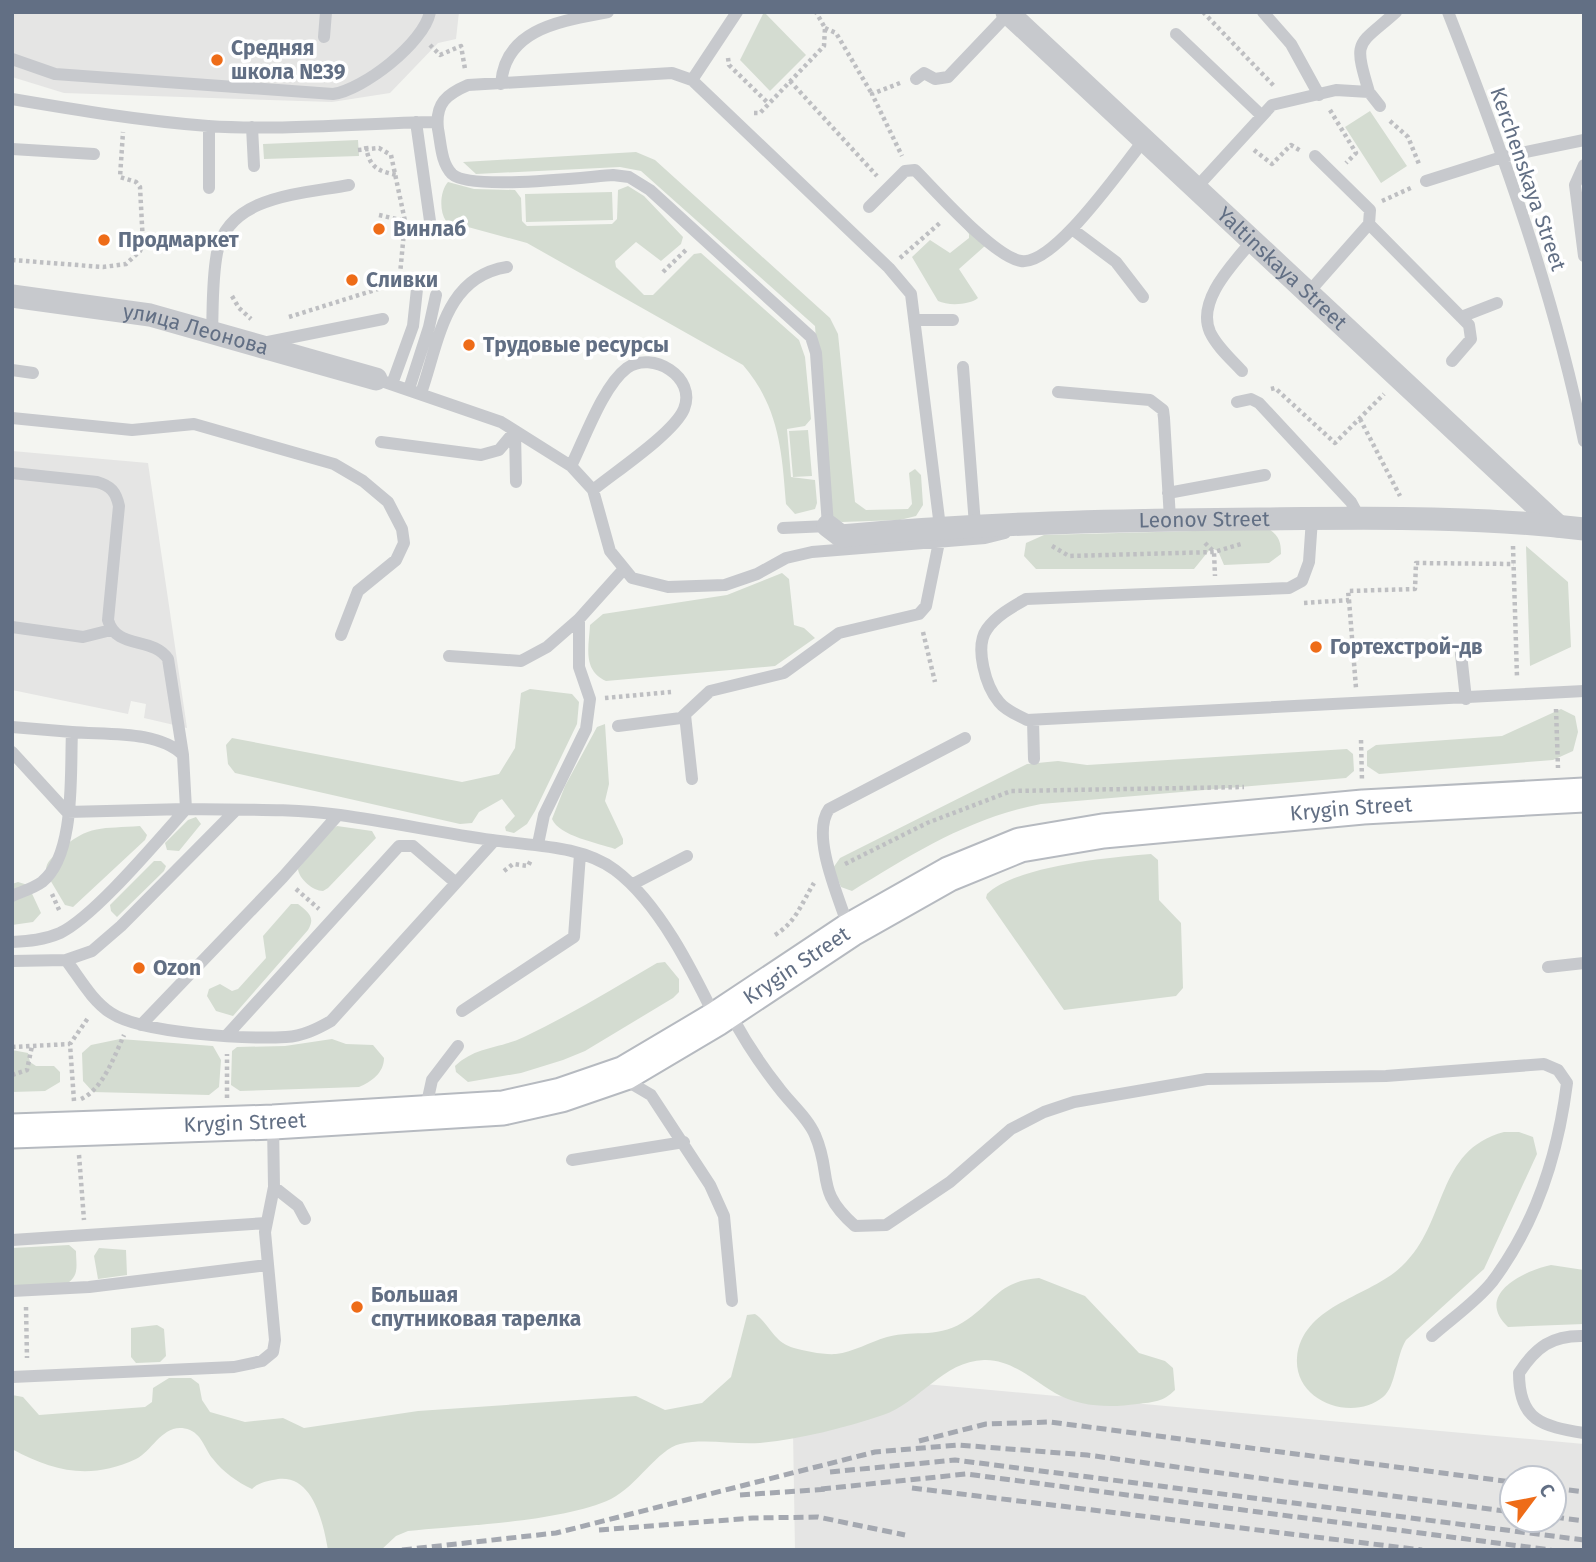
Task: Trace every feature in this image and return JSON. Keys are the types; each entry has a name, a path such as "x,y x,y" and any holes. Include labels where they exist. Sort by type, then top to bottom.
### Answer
{"main road":[{"name":"Krygin Street","path":"12,1131 273,1122 503,1108 561,1095 625,1073 722,1015 850,930 949,874 1020,845 1104,831 1363,807 1584,795"}],"street":[{"name":"Yaltinskaya Street","path":"1008,13 1558,526"},
{"name":"улица Леонова","path":"12,296 150,315 212,333 257,333 384,382"},
{"name":"Leonov Street","path":"828,526 841,536 939,534 975,525 1025,523 1411,517 1584,528"}],"lane":[{"path":"324,37 326,12"},
{"path":"12,59 55,74 333,94 358,87 421,34 430,12"},
{"path":"501,83 504,60 510,50 539,30 561,21 608,12"},
{"path":"692,80 737,12"},
{"path":"1263,12 1291,44 1319,95"},
{"path":"1380,106 1370,92 1358,54 1361,44 1396,12"},
{"name":"Kerchenskaya Street","path":"1448,12 1502,157 1570,375 1584,441"},
{"path":"911,79 924,73 935,79 948,77 1008,13"},
{"path":"1177,34 1261,115"},
{"path":"618,726 685,715 710,691 783,673 839,633 919,614 926,607 939,534 917,320 911,294 889,268 692,80 672,73 468,85 447,94 440,103 437,122 443,159 453,176 475,184 613,175 629,177 650,190 811,337 816,353 828,526 783,528"},
{"path":"1196,188 1272,105 1336,90 1370,92"},
{"path":"12,99 124,118 209,126 437,122"},
{"path":"416,122 430,222"},
{"path":"209,126 209,188"},
{"path":"252,127 254,166"},
{"path":"869,207 905,171 915,170 997,249 1022,261 1044,253 1072,229 1145,139"},
{"path":"1426,181 1502,157 1584,140"},
{"path":"12,149 94,155"},
{"path":"1308,293 1369,224 1372,215 1368,207 1315,156"},
{"path":"1584,165 1575,185 1584,256"},
{"path":"212,333 217,253 225,228 243,210 269,201 349,184"},
{"path":"1369,224 1469,326 1471,339 1452,361"},
{"path":"1072,229 1116,262 1143,297"},
{"path":"1242,371 1217,344 1208,322 1214,292 1252,241"},
{"path":"415,391 455,297 480,274 507,267"},
{"path":"417,289 413,327 384,382 489,417 572,466 593,490 610,551 623,570 649,584 703,587 743,579 786,558 812,552 939,534 997,536 1025,523"},
{"path":"415,391 436,295"},
{"path":"1461,317 1497,303"},
{"path":"257,333 383,319"},
{"path":"917,320 953,320"},
{"path":"572,466 609,389 626,369 643,360 655,362 671,370 683,386 686,406 676,422 593,490"},
{"path":"963,367 975,525"},
{"path":"12,370 33,373"},
{"path":"1058,392 1150,400 1159,405 1164,418 1170,519"},
{"path":"1237,402 1251,400 1259,403 1351,502 1359,517"},
{"path":"12,418 132,429 194,424 334,464 363,481 388,502 402,529 404,543 396,560 358,591 341,635"},
{"path":"381,443 481,455 499,450 515,431"},
{"path":"515,431 516,482"},
{"path":"12,473 97,482 107,485 116,494 119,506 108,620 111,630 118,637 158,648 168,659 183,755 186,809 97,903 61,933 36,941 12,942"},
{"path":"1168,493 1265,475"},
{"path":"1312,519 1309,562 1303,581 1289,588 1026,599 1007,610 986,630 981,644 987,683 999,702 1010,711 1033,720 1584,691"},
{"path":"449,656 521,661 547,647 579,619 623,570"},
{"path":"538,844 544,815 586,729 590,699 579,667 579,619"},
{"path":"12,627 83,637 111,630"},
{"path":"1461,654 1466,699"},
{"path":"685,715 692,779"},
{"path":"1033,720 1034,759"},
{"path":"12,727 155,740 174,746 183,755"},
{"path":"12,896 43,881 64,849 72,732"},
{"path":"850,930 826,859 822,824 829,809 965,738"},
{"path":"12,752 67,812 186,809 338,814 494,841 538,844 580,854 613,868 633,884 722,1015 813,1130 820,1147 824,1180 835,1209 855,1226 886,1225 950,1182 1011,1129 1044,1112 1074,1102 1207,1079 1386,1076 1544,1064 1558,1070 1567,1083 1563,1114 1535,1212 1491,1283 1432,1336"},
{"path":"12,961 66,960 92,951 121,926 236,810"},
{"path":"135,1023 283,877 338,814"},
{"path":"66,960 97,1001 111,1013 135,1023 227,1040 287,1037 307,1033 331,1021 494,841"},
{"path":"227,1040 331,919 399,846 413,846 456,883"},
{"path":"462,1011 574,937 580,854"},
{"path":"633,884 687,856"},
{"path":"1548,967 1584,963"},
{"path":"425,1113 432,1080 458,1046"},
{"path":"625,1073 634,1085 651,1095 710,1185 724,1216 732,1301"},
{"path":"12,1377 234,1367 262,1362 273,1352 275,1340 267,1265 266,1223 274,1186 273,1122"},
{"path":"572,1160 684,1142"},
{"path":"274,1186 298,1206 304,1219"},
{"path":"12,1240 266,1223"},
{"path":"12,1291 89,1287 267,1265"},
{"path":"1584,1336 1565,1336 1545,1342 1518,1373 1519,1393 1533,1418 1551,1428 1584,1433"}],"path":[{"path":"726,115 760,113 824,46 825,28 816,12"},
{"path":"1203,12 1288,100"},
{"path":"825,28 836,33 872,94 900,149 905,171"},
{"path":"421,34 440,55 461,46"},
{"path":"727,54 729,65 769,104"},
{"path":"872,94 911,79"},
{"path":"790,81 888,187"},
{"path":"1319,95 1356,153"},
{"path":"1368,207 1426,181 1408,137 1388,119 1380,106"},
{"path":"1241,138 1270,164 1293,145 1315,156"},
{"path":"365,139 369,161 377,171 397,175"},
{"path":"12,260 103,267 126,264 134,259 143,244 140,187 120,177 122,147"},
{"path":"358,149 387,151 391,155 405,221 379,215"},
{"path":"889,268 954,209"},
{"path":"663,272 692,245"},
{"path":"278,320 378,289"},
{"path":"230,291 257,333"},
{"path":"1259,403 1275,388 1335,443 1387,390"},
{"path":"1360,419 1411,517"},
{"path":"1025,523 1055,550 1069,556 1214,552 1242,543 1261,519"},
{"path":"1513,542 1515,683 1528,681"},
{"path":"1356,688 1348,591 1415,589 1416,563 1514,564"},
{"path":"1294,603 1349,600"},
{"path":"919,614 935,682"},
{"path":"1343,689 1370,688"},
{"path":"590,699 671,692"},
{"path":"1555,694 1558,768"},
{"path":"1361,740 1362,785"},
{"path":"775,935 790,925 800,912 812,886 830,872 928,822 1011,791 1036,789"},
{"path":"504,871 513,864 528,866"},
{"path":"283,877 331,919"},
{"path":"51,893 61,915"},
{"path":"71,1074 70,1044 97,1001"},
{"path":"74,1101 93,1091 135,1023"},
{"path":"227,1040 227,1102"},
{"path":"12,1047 70,1044"},
{"path":"12,1075 27,1070 32,1046"},
{"path":"79,1164 82,1206"},
{"path":"26,1322 27,1355"}],"shaded area":[{"name":"Средняя школа №39","path":"12,12 459,12 456,39 438,43 390,93 332,102 64,93 12,77"},
{"path":"764,12 806,55 770,91 740,60"},
{"path":"1370,111 1407,166 1381,183 1345,127"},
{"path":"358,140 359,156 264,159 263,144"},
{"path":"636,152 655,160 830,318 838,334 855,502 866,510 908,509 912,504 909,473 915,469 921,475 923,505 916,516 900,520 834,520 829,509 815,326 641,171 620,167 476,174 463,162"},
{"path":"448,182 474,189 515,190 521,198 522,221 527,226 612,224 617,219 618,190 628,186 644,196 683,237 681,244 661,261 636,242 615,261 616,267 644,295 653,295 694,254 701,253 799,340 805,357 811,419 805,426 787,429 791,477 815,480 815,509 795,514 786,504 783,466 771,413 755,381 743,365 527,243 446,221 441,201"},
{"path":"612,192 613,220 526,222 525,194"},
{"path":"956,218 986,245 959,269 978,298 964,303 942,303 938,301 912,257 930,240 950,253 969,238 969,234"},
{"path":"808,430 812,476 793,477 789,431"},
{"path":"12,451 148,463 187,728 144,718 146,704 131,701 128,714 12,690"},
{"path":"1269,529 1279,540 1281,554 1269,563 1224,565 1218,551 1211,548 1194,569 1036,569 1024,556 1026,543 1044,535"},
{"path":"1526,546 1568,582 1571,647 1530,666"},
{"path":"782,573 789,579 794,625 804,628 815,638 775,666 606,681 593,671 588,649 590,625 603,614 727,595"},
{"path":"530,689 572,694 579,702 577,724 535,811 527,824 514,833 506,831 505,827 515,816 502,799 479,812 472,823 460,824 235,773 228,764 226,745 232,738 462,782 499,774 515,748 521,693"},
{"path":"1561,709 1575,716 1578,732 1573,751 1553,760 1379,774 1367,766 1367,751 1376,745 1502,736"},
{"path":"605,724 609,784 605,801 623,839 623,844 615,849 562,830 552,819 565,786 597,727"},
{"path":"1347,749 1353,754 1354,771 1346,778 1041,804 990,818 943,838 852,891 841,887 833,868 840,858 1027,764 1058,761 1087,765"},
{"path":"196,817 201,824 179,851 167,850 165,843 188,820"},
{"path":"140,826 147,835 145,840 73,907 65,905 46,873 52,858 69,842 88,832"},
{"path":"337,826 372,831 376,838 323,891 311,887 298,869"},
{"path":"1151,854 1158,860 1159,900 1181,923 1183,988 1176,996 1064,1010 986,898 987,894 1019,876 1041,870"},
{"path":"154,861 161,861 166,866 164,871 117,917 111,911 110,905"},
{"path":"18,882 28,885 41,913 33,922 12,925 12,884"},
{"path":"291,904 298,904 310,915 308,930 233,1016 216,1011 207,996 209,989 220,984 232,991 238,989 266,958 263,936"},
{"path":"665,962 679,979 679,992 585,1051 521,1073 468,1082 456,1072 455,1066 471,1055 524,1037 657,963"},
{"path":"120,1039 213,1046 221,1060 219,1087 209,1095 93,1092 83,1081 82,1053 91,1045"},
{"path":"332,1039 346,1044 373,1045 384,1058 379,1072 372,1080 359,1087 240,1091 231,1085 232,1051 237,1047 285,1046"},
{"path":"12,1050 28,1053 30,1062 36,1066 54,1066 60,1072 60,1082 45,1091 12,1092"},
{"path":"1504,1132 1519,1132 1533,1137 1537,1154 1484,1269 1406,1340 1391,1386 1383,1397 1356,1408 1328,1403 1315,1396 1305,1386 1299,1373 1297,1358 1302,1340 1311,1325 1324,1313 1389,1277 1402,1266 1417,1249 1444,1190 1465,1154 1482,1141"},
{"path":"69,1245 76,1251 76,1270 66,1284 12,1286 12,1248"},
{"path":"99,1248 126,1250 127,1275 98,1279 94,1256"},
{"path":"1551,1265 1584,1270 1584,1324 1508,1327 1499,1315 1496,1305 1499,1295 1516,1279"},
{"path":"1039,1278 1085,1296 1139,1353 1165,1361 1173,1368 1175,1390 1153,1402 1095,1405 1064,1398 1003,1363 984,1360 969,1362 956,1367 896,1409 868,1420 775,1441 680,1444 664,1453 621,1493 591,1507 540,1518 408,1531 396,1536 381,1550 328,1550 314,1502 300,1484 278,1479 261,1483 252,1489 221,1468 198,1436 190,1430 181,1428 166,1432 136,1459 104,1470 58,1468 12,1449 12,1395 23,1397 39,1415 145,1407 152,1402 153,1388 169,1378 191,1378 199,1384 202,1400 210,1412 245,1422 283,1418 304,1428 418,1411 636,1396 665,1410 702,1403 731,1377 747,1315 755,1314 787,1345 836,1354 887,1337 947,1330 968,1319 1007,1287"},
{"path":"157,1325 164,1329 166,1356 160,1362 136,1363 131,1357 131,1328"},
{"path":"792,1372 1584,1444 1584,1550 795,1550"}],"railway":[{"path":"919,1441 986,1424 1050,1422 1498,1480"},
{"path":"402,1550 556,1533 875,1452 958,1445 1087,1455 1498,1510"},
{"path":"830,1472 955,1460 1584,1540"},
{"path":"821,1489 966,1474 1551,1550"},
{"path":"912,1488 1422,1550"},
{"path":"740,1495 828,1489"},
{"path":"1568,1490 1584,1492"},
{"path":"599,1530 753,1518 818,1517 905,1535"},
{"path":"1568,1519 1584,1521"}],"place":[{"name":"Средняя школа №39","path":"217,60"},
{"name":"Винлаб","path":"379,229"},
{"name":"Продмаркет","path":"104,240"},
{"name":"Сливки","path":"352,280"},
{"name":"Трудовые ресурсы","path":"469,345"},
{"name":"Гортехстрой-дв","path":"1316,647"},
{"name":"Ozon","path":"139,968"},
{"name":"Большая спутниковая тарелка","path":"357,1307"}]}
